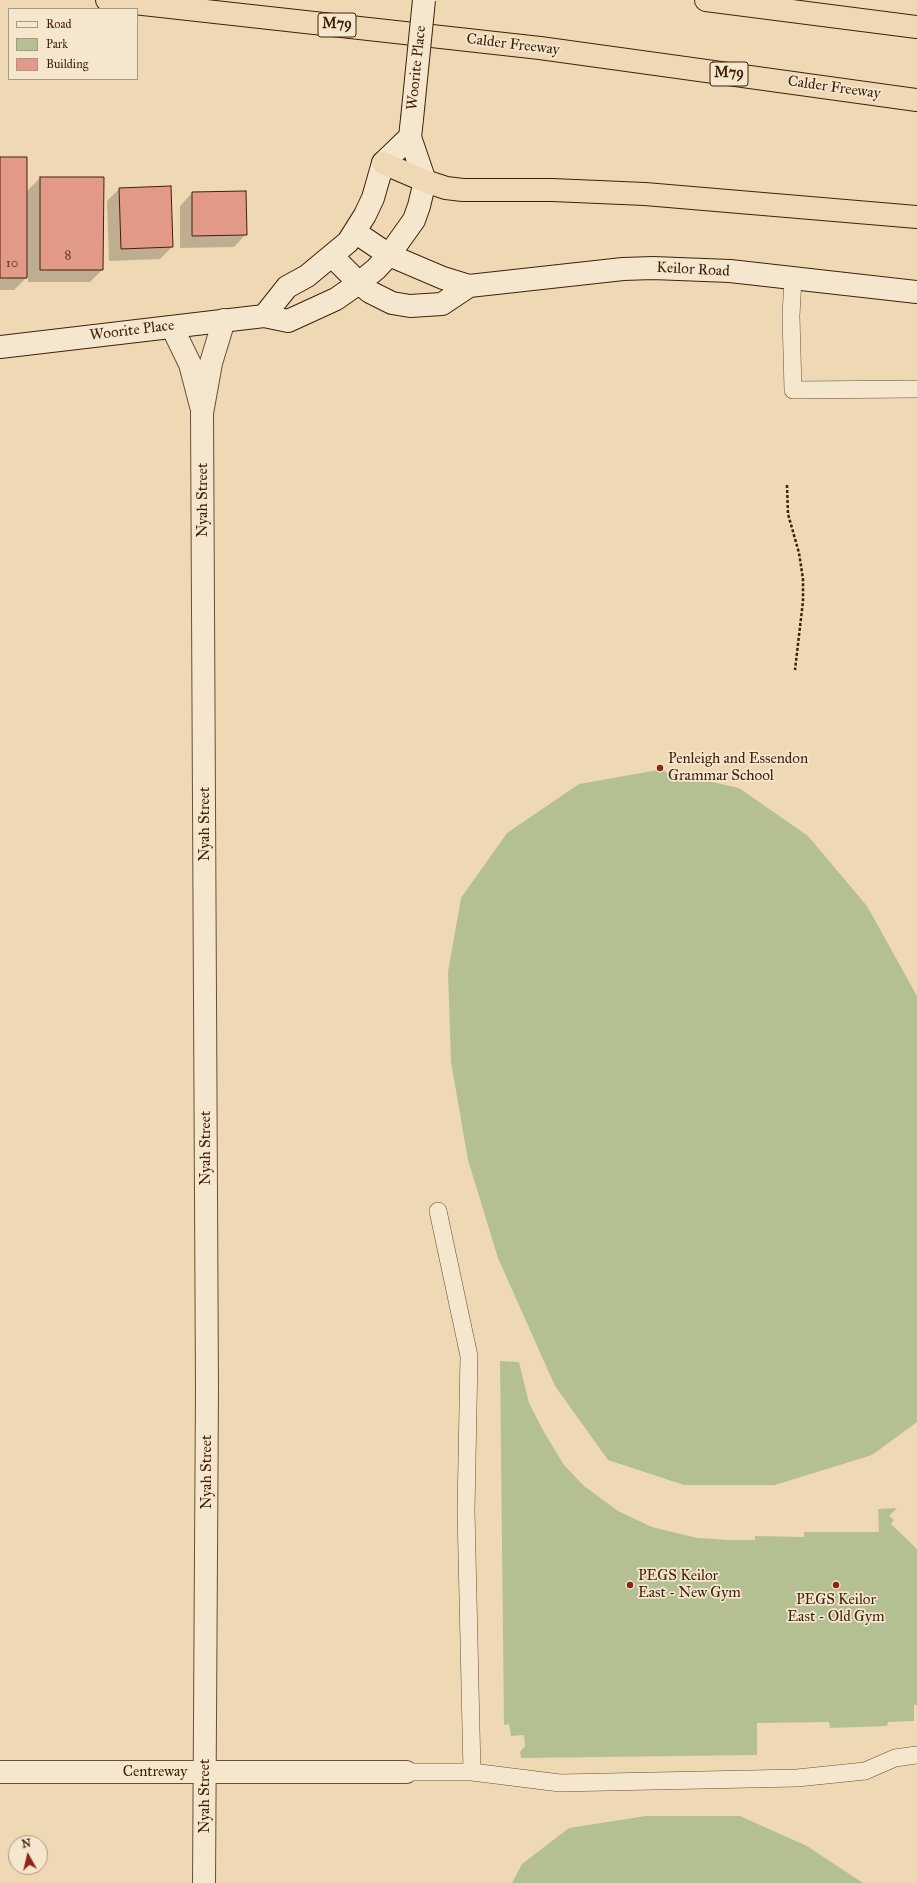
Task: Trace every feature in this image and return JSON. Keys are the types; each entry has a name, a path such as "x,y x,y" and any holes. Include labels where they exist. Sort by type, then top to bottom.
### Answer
{"highway":[{"name":"Calder Freeway","path":"107,0 540,48 917,100"},
{"path":"706,0 917,27"},
{"path":"383,163 425,181 446,188 463,190 552,190 645,194 917,218"}],"street":[{"name":"Woorite Place","path":"0,347 264,316 288,321 330,302 359,283 389,255 414,220 425,181 410,137 424,0"},
{"path":"264,316 287,287 307,276 332,256 355,232 373,198 383,163 410,137"},
{"name":"Keilor Road","path":"355,232 389,255 443,278 469,286 623,269 653,268 730,271 917,292"},
{"name":"Keilor Road","path":"332,256 359,283 387,302 410,306 442,304 469,286"},
{"name":"Nyah Street","path":"204,1883 208,1389 202,413 211,363 224,320"},
{"name":"Nyah Street","path":"172,327 190,364 202,413"},
{"name":"Centreway","path":"0,1772 406,1772"}],"lane":[{"path":"793,278 791,316 793,390 917,389"},
{"path":"438,1211 469,1356 466,1511 472,1772"},
{"path":"406,1772 472,1772 560,1783 797,1778 865,1771 895,1758 917,1755"}],"path":[{"path":"787,485 788,514 799,552 803,601 795,670"}],"green space":[{"path":"658,770 739,788 808,836 867,906 917,996 917,1422 872,1455 775,1485 684,1485 608,1460 555,1386 498,1258 468,1160 451,1062 448,972 461,898 507,833 579,784"},
{"name":"PEGS Keilor East - New Gym","path":"500,1361 519,1362 529,1403 564,1465 584,1486 618,1511 652,1527 697,1538 730,1540 755,1540 755,1536 804,1537 804,1532 879,1532 878,1509 897,1508 889,1516 894,1520 891,1524 917,1549 917,1705 914,1705 914,1721 888,1722 887,1726 830,1728 829,1722 757,1723 757,1755 521,1758 520,1752 525,1746 524,1735 511,1736 509,1724 504,1725"},
{"path":"646,1816 740,1816 807,1846 863,1883 512,1883 522,1864 569,1828"}],"building":[{"path":"0,157 27,157 27,278 0,278"},
{"path":"40,177 104,177 103,270 40,270"},
{"path":"171,186 173,247 121,249 119,188"},
{"path":"246,191 247,235 192,236 192,192"}],"place":[{"name":"Penleigh and Essendon Grammar School","path":"660,768"},
{"name":"PEGS Keilor East - New Gym","path":"630,1585"},
{"name":"PEGS Keilor East - Old Gym","path":"836,1585"}]}
